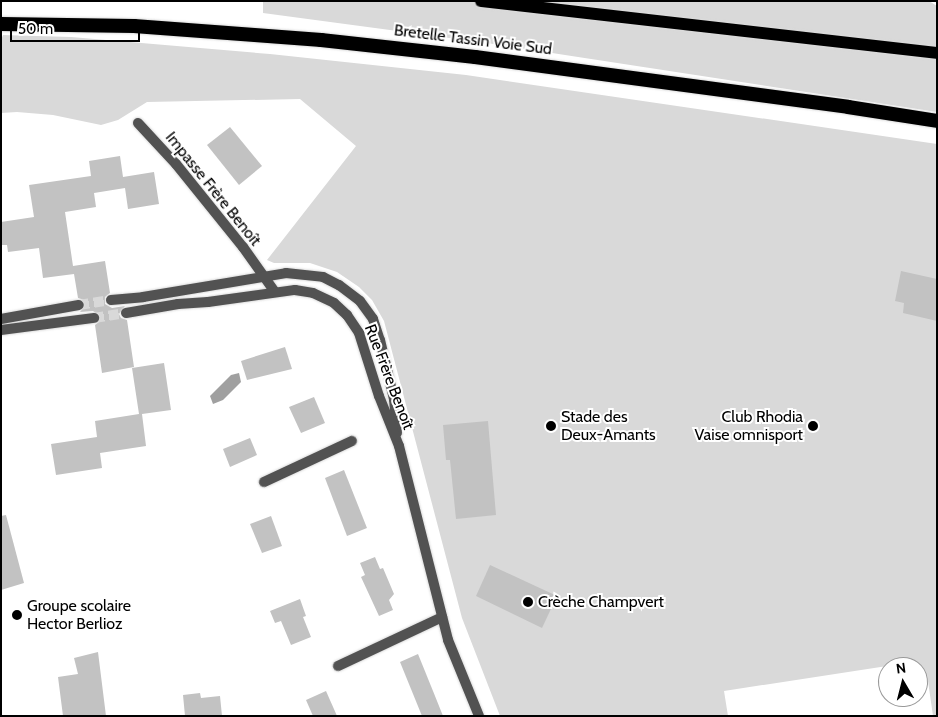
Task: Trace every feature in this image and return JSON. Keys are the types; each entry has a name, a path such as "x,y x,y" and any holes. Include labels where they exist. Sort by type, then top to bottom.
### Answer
{"highway":[{"name":"Bretelle Tassin Voie Sud","path":"1,24 134,26 340,42 485,58 848,107 937,121"}],"main road":[{"path":"481,1 937,53"}],"street":[{"name":"Impasse Frère Benoît","path":"138,123 176,164 243,247 264,277"},
{"name":"Rue Frère Benoît","path":"111,300 143,297 286,273 323,277 339,285 360,301 373,319 394,399 399,446"},
{"path":"264,277 275,292"},
{"name":"Rue Frère Benoît","path":"126,313 145,308 208,302 295,290 313,293 334,303 347,315 359,333 379,396 399,446 448,640 479,716"},
{"path":"1,319 79,305"},
{"path":"1,330 94,318"},
{"path":"264,482 352,441"},
{"path":"338,666 442,617"}],"shaded area":[{"path":"263,1 929,1 937,6 937,112 487,43 263,13"},
{"path":"3,35 71,37 270,54 466,75 937,144 937,716 933,716 928,681 928,657 878,657 878,667 724,691 728,716 500,716 462,618 384,321 372,300 359,287 337,272 310,263 274,263 267,260 356,146 300,99 147,102 118,120 101,125 53,115 17,112 1,113 1,40"},
{"path":"239,373 241,382 223,400 213,404 210,396 231,375"}],"building":[{"path":"230,127 262,166 239,185 207,145"},
{"path":"120,156 123,177 154,172 159,204 128,209 125,188 94,193 96,207 65,212 73,266 105,261 110,293 105,297 105,304 112,308 125,306 119,314 121,318 127,320 134,367 102,373 95,325 100,321 101,317 93,311 80,312 86,304 84,300 78,298 74,274 43,278 39,248 8,252 7,245 1,245 1,222 34,217 29,185 91,176 89,161"},
{"path":"901,271 937,279 937,321 903,313 904,303 895,301"},
{"path":"285,347 292,369 247,380 241,361"},
{"path":"164,363 171,410 142,414 146,446 100,453 102,468 56,475 51,444 97,437 95,421 139,414 132,368"},
{"path":"314,397 325,423 301,433 289,407"},
{"path":"488,421 496,515 456,519 450,460 446,460 443,425"},
{"path":"250,438 257,455 230,467 223,449"},
{"path":"344,470 367,528 347,536 325,478"},
{"path":"6,515 24,583 1,590 1,516"},
{"path":"271,516 282,546 262,553 250,524"},
{"path":"375,557 380,569 383,568 394,594 389,600 393,610 379,616 361,577 365,575 360,563"},
{"name":"Crèche Champvert","path":"490,565 557,596 542,628 476,596"},
{"path":"300,599 306,616 303,617 311,637 291,645 281,621 275,623 270,611"},
{"path":"98,652 106,716 63,716 58,677 78,674 74,658"},
{"path":"418,654 443,716 422,716 400,662"},
{"path":"326,691 337,716 313,716 306,700"},
{"path":"200,693 201,698 220,696 222,716 185,716 183,695"}],"tunnel":[{"path":"79,305 111,300"},
{"path":"94,318 126,313"}],"place":[{"name":"Stade des Deux-Amants","path":"551,426"},
{"name":"Club Rhodia Vaise omnisport","path":"813,426"},
{"name":"Crèche Champvert","path":"528,602"},
{"name":"Groupe scolaire Hector Berlioz","path":"17,615"}]}
